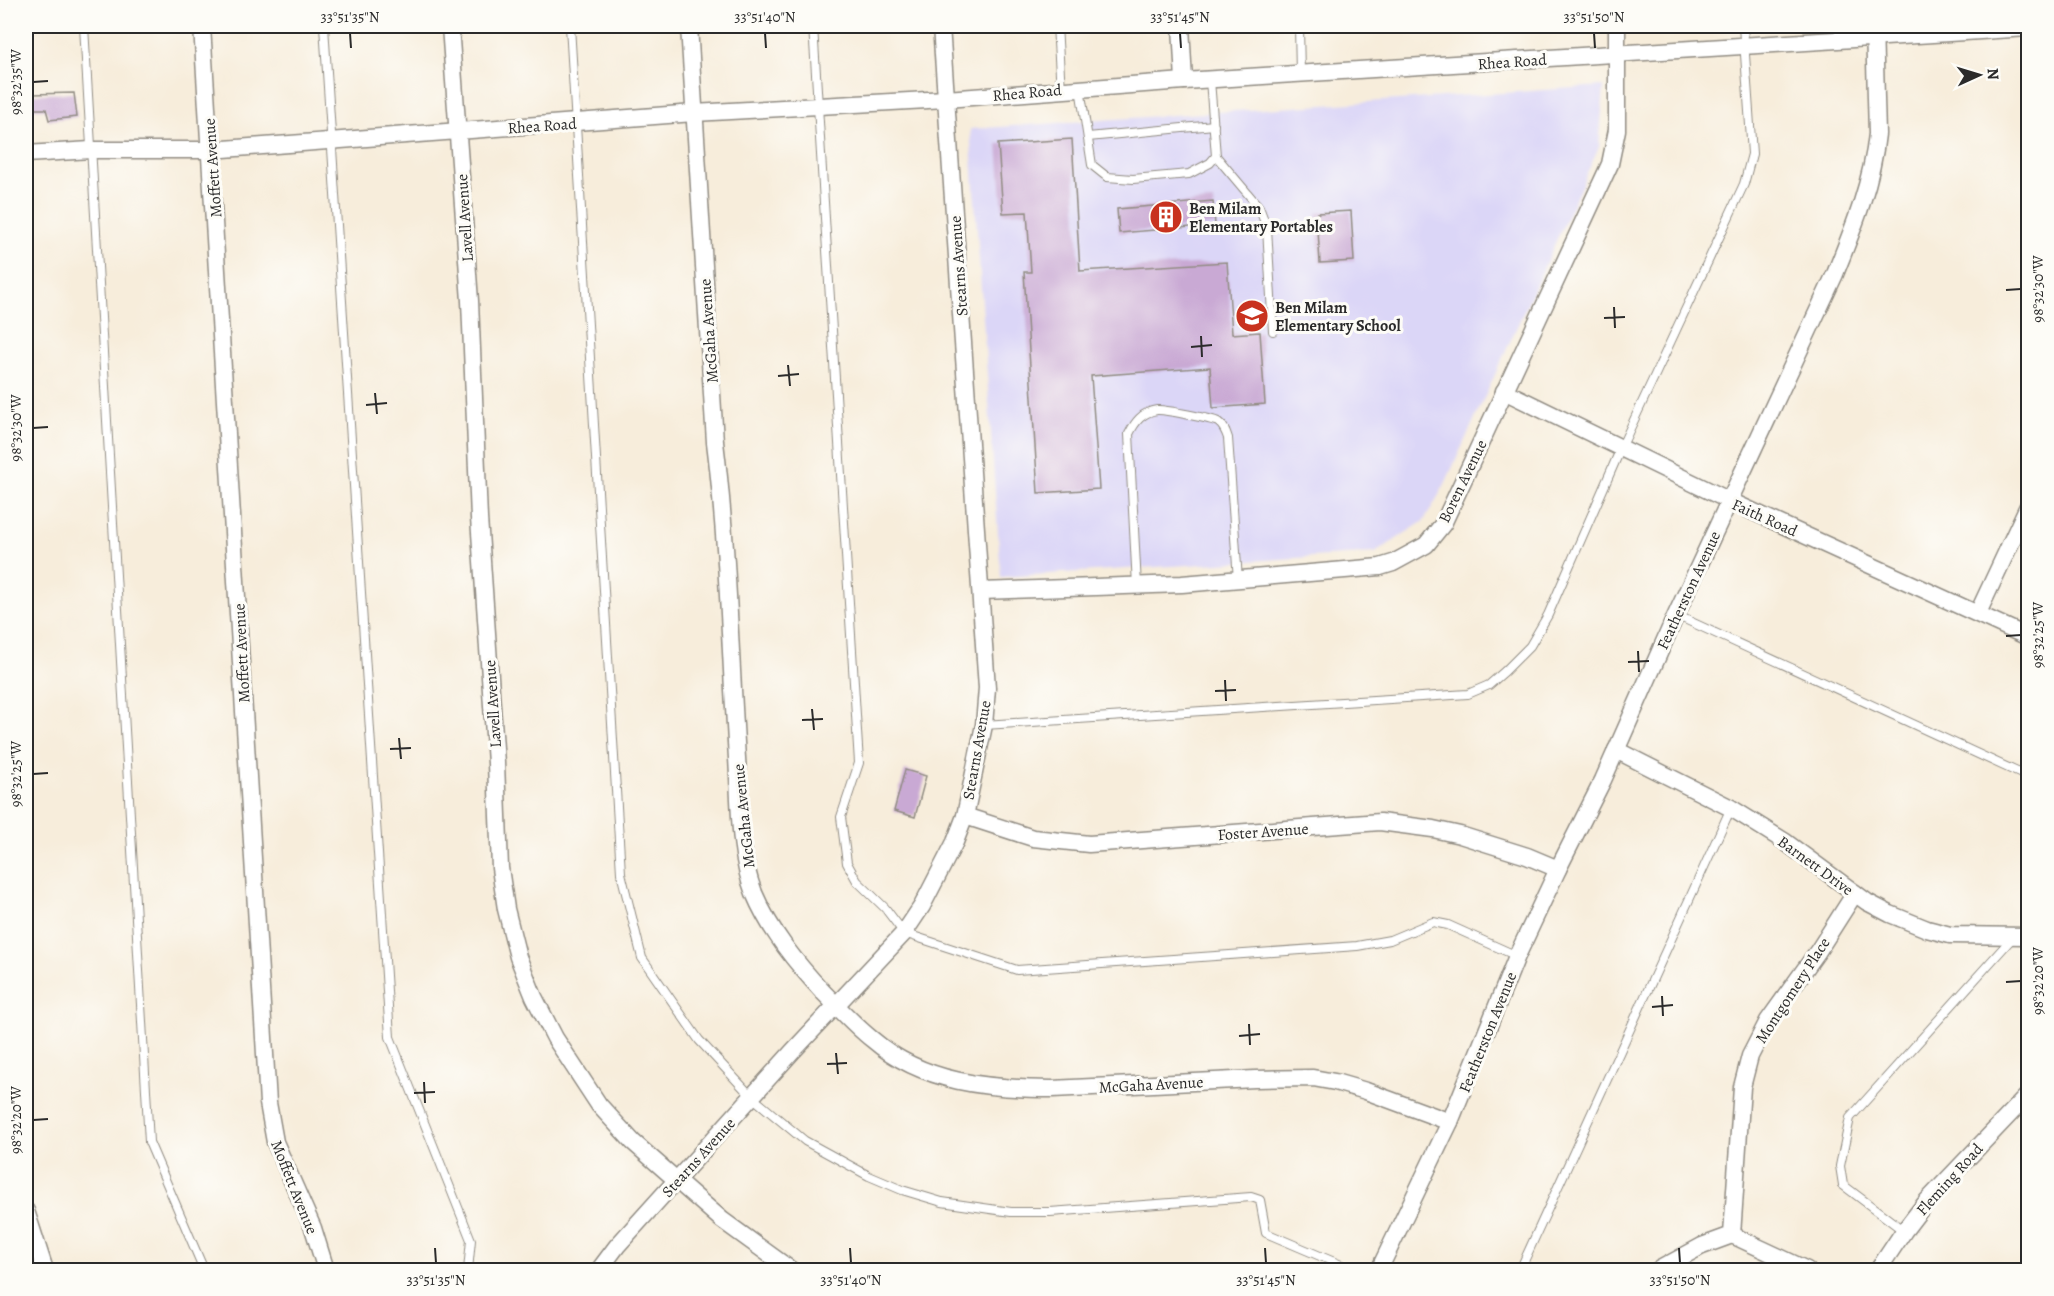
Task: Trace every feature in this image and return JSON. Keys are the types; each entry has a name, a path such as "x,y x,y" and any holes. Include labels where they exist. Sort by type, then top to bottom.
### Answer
{"street":[{"name":"Moffett Avenue","path":"202,26 268,1103 275,1142 313,1228 326,1270"},
{"name":"Lavell Avenue","path":"450,26 470,301 479,518 496,764 500,868 506,909 518,957 534,997 574,1069 599,1105 633,1142 676,1181 722,1220 791,1270"},
{"name":"McGaha Avenue","path":"689,26 712,397 721,491 729,646 745,854 754,892 775,933 798,965 873,1041 905,1062 947,1079 972,1085 1052,1089 1313,1078 1366,1091 1450,1122"},
{"name":"Stearns Avenue","path":"599,1270 617,1246 752,1096 904,933 928,896 955,842 965,816 984,725 987,688 941,26"},
{"path":"1181,26 1184,81"},
{"name":"Boren Avenue","path":"981,591 1238,580 1380,567 1393,563 1426,545 1443,524 1610,164 1617,130 1617,26"},
{"name":"Rhea Road","path":"26,154 91,150 211,150 694,113 946,99 1184,81 1743,46 1874,31 2028,27"},
{"name":"Featherston Avenue","path":"1379,1270 1450,1122 1517,956 1616,750 1676,615 1835,274 1858,216 1875,152 1877,135 1874,31"},
{"name":"Faith Road","path":"1504,392 1730,501 2028,637"},
{"path":"1978,613 2028,506"},
{"name":"Barnett Drive","path":"1616,750 1731,808 1784,841 1867,902 1890,914 1927,929 1950,935 2021,936"},
{"name":"Foster Avenue","path":"965,816 1033,838 1089,844 1380,822 1460,835 1527,856 1558,869"},
{"name":"Montgomery Place","path":"1732,1234 1742,1087 1750,1056 1768,1022 1855,893"},
{"name":"Fleming Road","path":"1878,1270 1927,1202 2028,1095"},
{"path":"26,1211 45,1270"},
{"path":"1658,1270 1702,1246 1732,1234 1779,1264 1807,1270"}],"lane":[{"path":"84,26 149,1142 204,1270"},
{"path":"324,26 390,1037 471,1239 468,1270"},
{"path":"570,26 621,873 642,957 699,1040 752,1096 805,1141 869,1176 902,1190 932,1199 980,1209 1011,1212 1050,1212 1251,1197 1260,1200 1266,1233 1353,1270"},
{"path":"813,26 859,763 841,817 842,837 847,863 857,881 885,908 904,933 1017,970 1357,946 1390,940 1433,922 1448,925 1517,956"},
{"path":"1057,26 1061,90"},
{"path":"1299,26 1300,74"},
{"path":"984,725 1468,694 1489,685 1505,671 1530,646 1548,615 1621,448 1744,184 1752,154 1743,26"},
{"path":"1210,80 1216,156 1259,207 1267,228 1273,331"},
{"path":"1080,88 1092,165 1107,177 1132,179 1189,174 1210,163 1216,156"},
{"path":"1088,137 1214,125"},
{"path":"1137,586 1129,434 1135,421 1158,410 1211,420 1224,427 1228,438 1238,580"},
{"path":"1676,615 2028,777"},
{"path":"1520,1270 1731,808"},
{"path":"1904,1231 1843,1185 1840,1166 1850,1118 2021,936"}],"shaded area":[{"name":"Ben Milam Elementary School","path":"1604,86 1599,147 1444,486 1424,521 1375,553 1001,577 970,129"}],"building":[{"path":"26,74 30,74 32,94 74,93 77,117 49,120 46,109 26,109"},
{"name":"Ben Milam Elementary School","path":"1072,139 1080,271 1227,262 1232,334 1260,332 1265,404 1213,408 1210,367 1091,376 1099,489 1038,493 1024,272 1031,272 1027,212 1003,213 998,144"},
{"name":"Ben Milam Elementary Portables","path":"1213,201 1215,225 1119,233 1117,209"},
{"path":"1351,211 1354,261 1320,263 1317,213"},
{"path":"905,770 926,776 915,817 894,811"}],"place":[{"name":"Ben Milam Elementary Portables","path":"1166,217"},
{"name":"Ben Milam Elementary School","path":"1252,316"}]}
